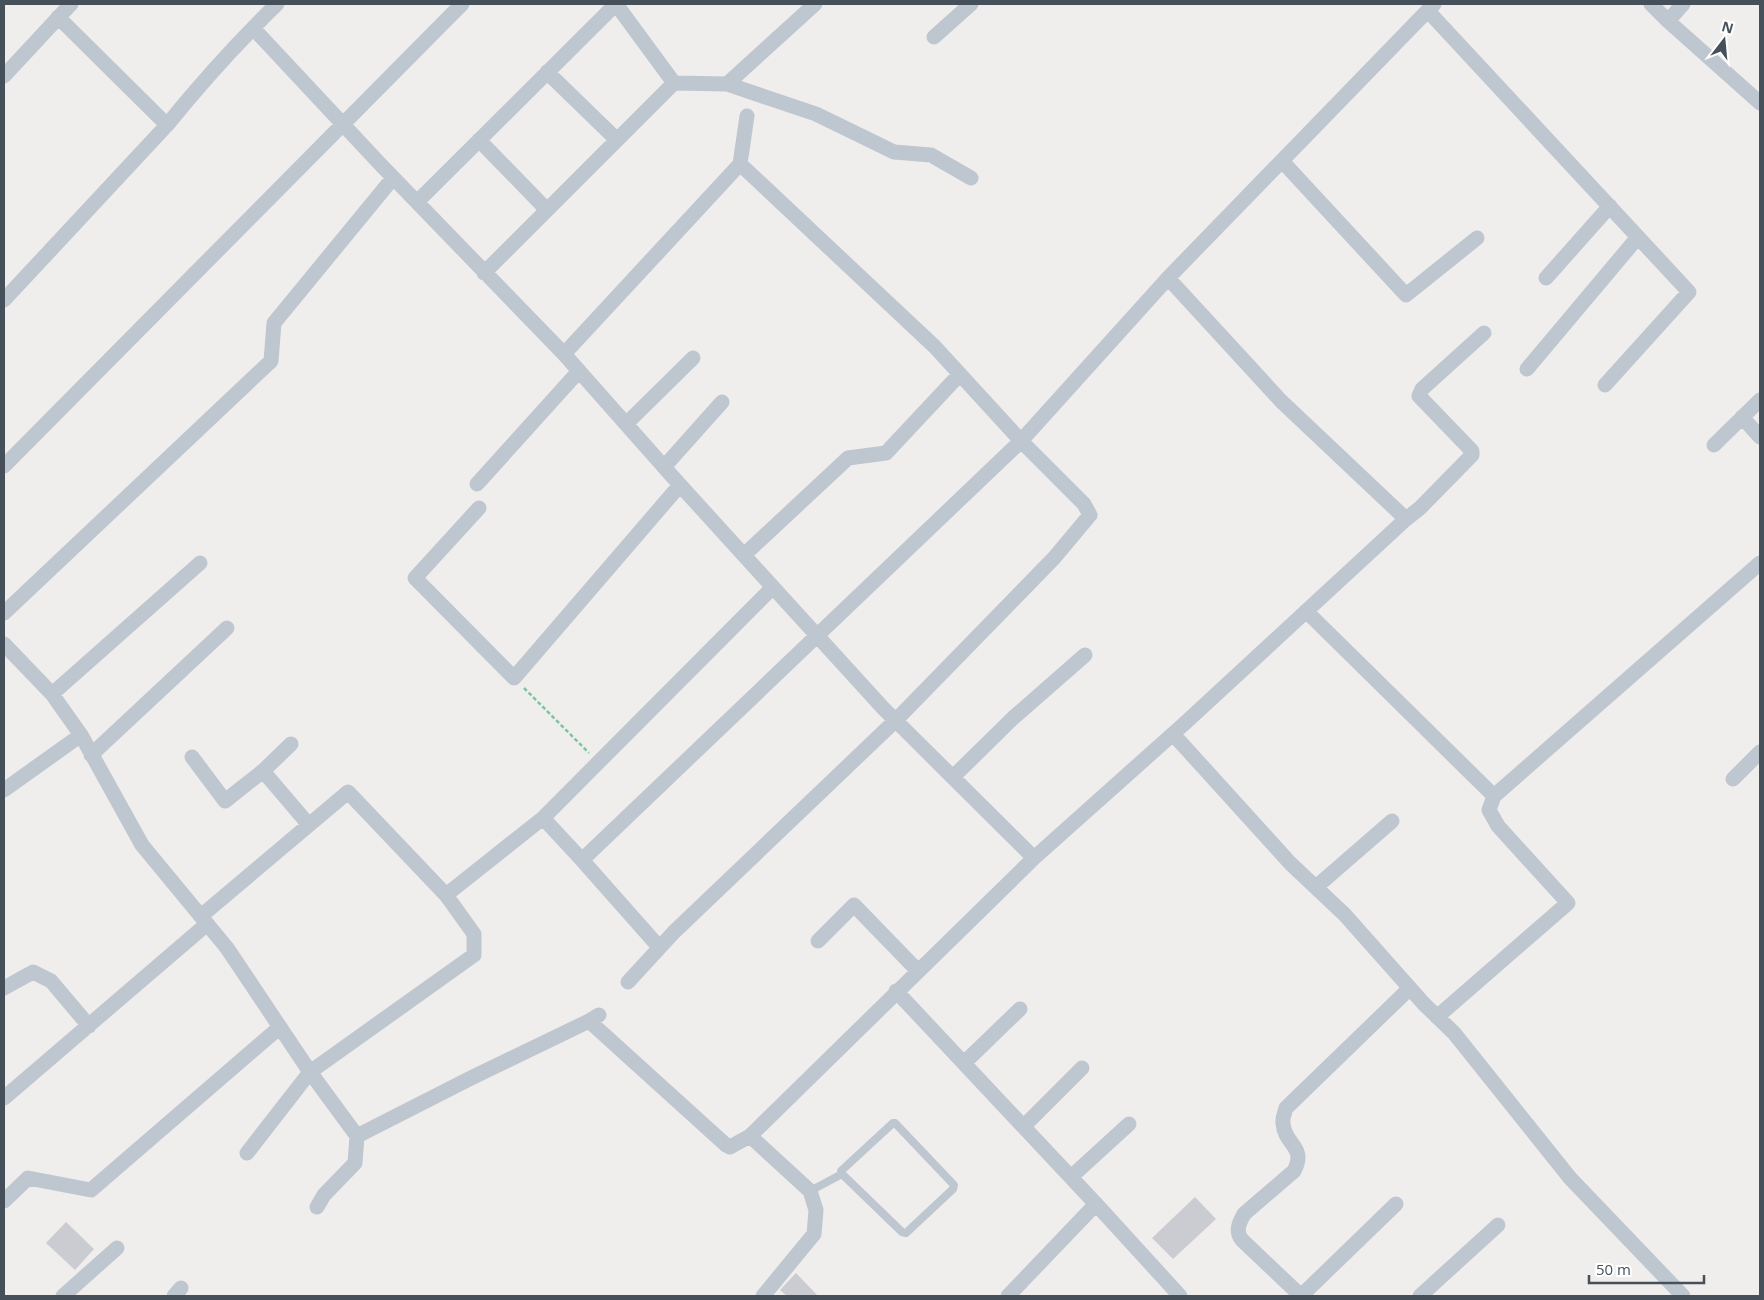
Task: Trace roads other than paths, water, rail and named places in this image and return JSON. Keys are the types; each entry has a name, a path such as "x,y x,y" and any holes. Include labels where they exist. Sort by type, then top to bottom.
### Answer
{"street":[{"path":"4,76 71,4"},
{"path":"4,300 277,4"},
{"path":"4,466 462,4"},
{"path":"417,202 616,4 674,83"},
{"path":"727,84 815,4"},
{"path":"934,37 971,4"},
{"path":"1651,4 1760,104"},
{"path":"1668,21 1683,4"},
{"path":"582,860 1021,441 1168,278 1431,7 1689,292 1605,385"},
{"path":"58,17 167,125"},
{"path":"253,28 393,178 564,354 680,485 896,720 1034,858"},
{"path":"547,72 617,140"},
{"path":"484,272 674,83 727,84 816,114 894,152 931,155 971,178"},
{"path":"564,354 740,164 747,116"},
{"path":"479,140 547,210"},
{"path":"1282,161 1406,295 1477,238"},
{"path":"628,982 659,947 896,720 1054,558 1090,515 1084,504 1021,441 935,347 740,164"},
{"path":"4,613 271,362 274,322 393,178"},
{"path":"1546,278 1610,206"},
{"path":"1527,369 1638,236"},
{"path":"1168,278 1281,401 1406,519"},
{"path":"357,1136 594,1018 726,1145 730,1146 750,1136 1034,858 1173,734 1426,501 1472,454 1472,451 1418,396 1422,389 1484,333"},
{"path":"626,424 693,358"},
{"path":"477,484 580,372"},
{"path":"744,555 848,458 886,453 960,374"},
{"path":"1714,446 1760,400"},
{"path":"664,467 722,402"},
{"path":"1742,418 1760,437"},
{"path":"479,508 415,578 514,678 680,485"},
{"path":"52,694 200,563"},
{"path":"1437,1017 1568,903 1498,826 1489,810 1494,796 1760,563"},
{"path":"446,895 543,818 773,587"},
{"path":"1306,611 1494,796"},
{"path":"91,754 227,628"},
{"path":"4,644 52,694 81,735 142,845 227,948 310,1072 357,1136 355,1163 324,1195 317,1207"},
{"path":"953,777 1013,718 1085,655"},
{"path":"1173,734 1277,850 1345,915 1471,1053 1570,1178 1683,1296"},
{"path":"4,790 81,735"},
{"path":"192,758 225,801 263,772 291,744"},
{"path":"1733,779 1760,752"},
{"path":"263,772 309,825"},
{"path":"4,1098 89,1026 309,825 348,792 446,895 474,934 474,955 310,1072 247,1153"},
{"path":"543,818 659,947"},
{"path":"1316,887 1392,821"},
{"path":"818,941 854,905 918,971"},
{"path":"4,988 33,972 42,975 51,980 89,1026"},
{"path":"1396,1204 1301,1296 1239,1236 1239,1222 1244,1214 1294,1171 1297,1164 1298,1152 1288,1137 1283,1123 1286,1108 1410,988"},
{"path":"896,992 1096,1204 1171,1293"},
{"path":"964,1063 1020,1009"},
{"path":"4,1201 28,1178 92,1190 280,1027"},
{"path":"1024,1126 1082,1068"},
{"path":"1071,1177 1129,1124"},
{"path":"750,1136 810,1191 816,1210 814,1234 763,1296"},
{"path":"1008,1296 1096,1204"},
{"path":"1420,1296 1498,1225"},
{"path":"63,1296 117,1248"}],"lane":[{"path":"810,1191 842,1174 841,1171 893,1123 954,1185 906,1232 902,1232 842,1174"}]}
